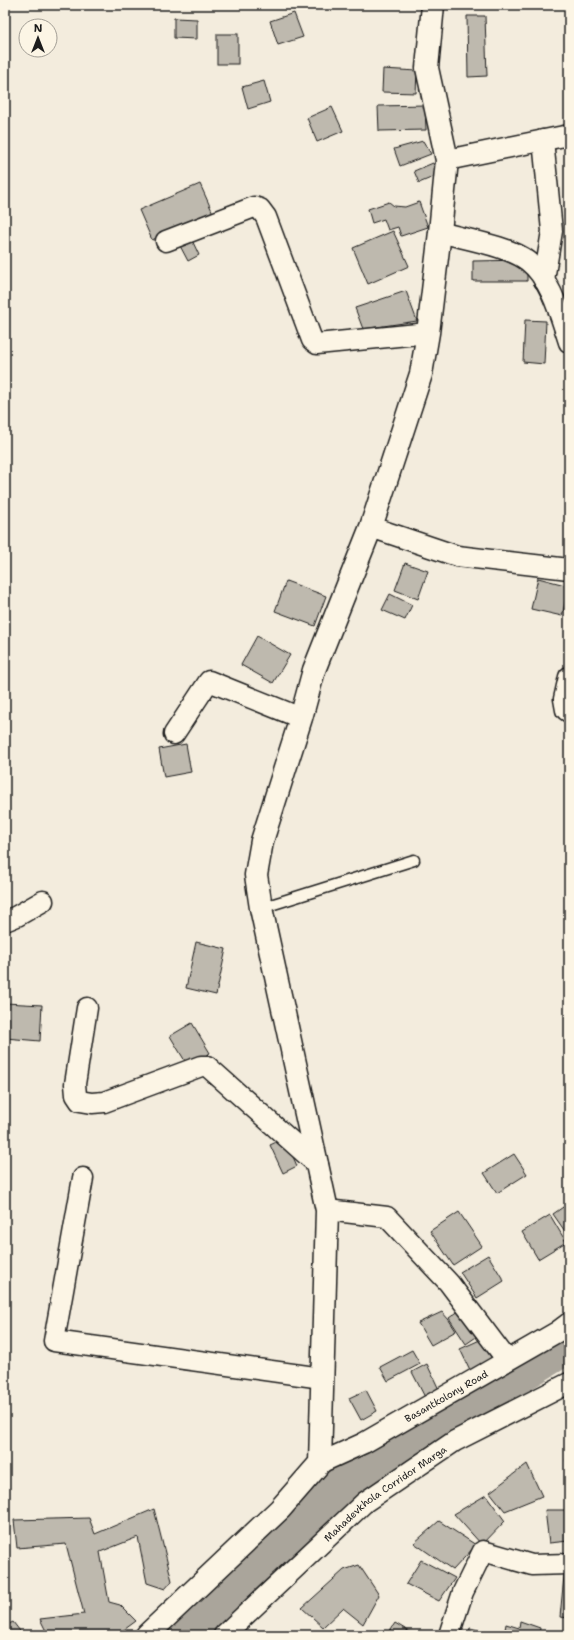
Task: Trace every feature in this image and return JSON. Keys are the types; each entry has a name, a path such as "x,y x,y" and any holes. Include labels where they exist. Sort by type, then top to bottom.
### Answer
{"street":[{"path":"147,1635 280,1509 320,1463 327,1210 261,908 256,875 262,841 302,718 314,670 371,527 420,380 428,333 447,160 427,68 433,5"},
{"path":"447,160 569,136"},
{"path":"543,140 560,230 544,280"},
{"path":"166,241 254,207 260,209 266,217 312,340 317,344 428,333"},
{"path":"440,232 503,249 519,255 528,261 544,280 554,300 569,342"},
{"path":"371,527 457,556 569,569"},
{"path":"569,677 564,699 566,710 569,712"},
{"path":"174,734 209,681 302,718"},
{"path":"5,921 43,901"},
{"path":"87,1008 75,1084 76,1095 80,1101 92,1103 104,1102 202,1066 207,1066 318,1165"},
{"path":"83,1178 54,1341 322,1378"},
{"path":"327,1210 387,1217 449,1283 507,1360"},
{"name":"Basantkolony Road","path":"320,1463 364,1443 569,1323"},
{"name":"Mahadevkhola Corridor Marga","path":"224,1635 365,1502 455,1441 569,1383"},
{"path":"449,1635 463,1592 483,1551 532,1565 569,1564"}],"lane":[{"path":"261,908 414,860"}],"building":[{"path":"294,13 303,37 278,45 270,21"},
{"path":"467,16 485,16 487,76 468,77"},
{"path":"174,18 197,19 197,39 174,38"},
{"path":"217,34 238,34 238,64 217,64"},
{"path":"383,69 417,71 416,93 382,92"},
{"path":"264,81 270,102 248,109 242,87"},
{"path":"425,105 426,130 379,131 378,106"},
{"path":"332,107 343,131 317,142 307,118"},
{"path":"423,141 431,154 400,166 394,149"},
{"path":"433,163 438,175 419,183 414,171"},
{"path":"200,184 213,213 152,240 139,210"},
{"path":"389,202 394,206 405,207 419,202 428,227 401,236 398,227 388,230 384,219 372,223 368,209"},
{"path":"393,231 409,266 368,284 353,248"},
{"path":"190,236 199,255 188,261 178,242"},
{"path":"527,260 527,281 473,281 473,261"},
{"path":"406,291 417,321 363,329 355,308"},
{"path":"525,320 546,321 544,364 523,362"},
{"path":"405,563 428,571 418,599 395,590"},
{"path":"538,578 569,586 562,616 531,609"},
{"path":"286,581 326,596 315,626 275,611"},
{"path":"390,594 412,605 405,620 382,610"},
{"path":"257,636 290,655 273,683 241,665"},
{"path":"186,744 191,772 164,777 159,749"},
{"path":"196,942 226,949 216,995 186,988"},
{"path":"5,1003 42,1005 40,1041 5,1038"},
{"path":"192,1023 210,1053 188,1066 170,1036"},
{"path":"285,1138 297,1166 283,1173 270,1145"},
{"path":"514,1154 527,1174 497,1193 484,1173"},
{"path":"569,1203 569,1237 553,1214"},
{"path":"459,1212 482,1246 453,1265 430,1231"},
{"path":"550,1215 566,1242 538,1259 522,1232"},
{"path":"488,1255 504,1281 477,1298 460,1272"},
{"path":"463,1308 482,1333 466,1344 449,1318"},
{"path":"442,1312 456,1331 431,1345 418,1323"},
{"path":"482,1339 494,1361 471,1372 460,1349"},
{"path":"412,1350 420,1364 388,1381 380,1367"},
{"path":"427,1364 442,1396 428,1403 412,1372"},
{"path":"366,1390 377,1411 361,1420 349,1398"},
{"path":"566,1459 569,1459 569,1481"},
{"path":"527,1464 542,1496 505,1511 490,1492"},
{"path":"486,1495 505,1521 482,1545 454,1514"},
{"path":"154,1509 172,1581 165,1589 147,1583 138,1537 100,1552 109,1602 120,1605 136,1621 117,1635 48,1635 40,1619 84,1614 66,1544 17,1548 14,1520 89,1518 95,1534"},
{"path":"545,1510 569,1510 569,1541 549,1543"},
{"path":"439,1521 476,1545 453,1570 414,1543"},
{"path":"421,1560 455,1578 439,1601 406,1584"},
{"path":"359,1565 379,1595 363,1624 343,1608 323,1627 302,1608 344,1570"},
{"path":"564,1576 569,1577 569,1618 560,1617"},
{"path":"520,1621 540,1628 539,1635 504,1635 506,1624 519,1628"},
{"path":"13,1622 23,1635 5,1635 5,1626"},
{"path":"395,1623 415,1635 387,1635"},
{"path":"470,1628 498,1635 468,1635"},
{"path":"31,1631 34,1635 25,1635"}],"waterway":[{"path":"189,1635 345,1478 569,1341"}]}
